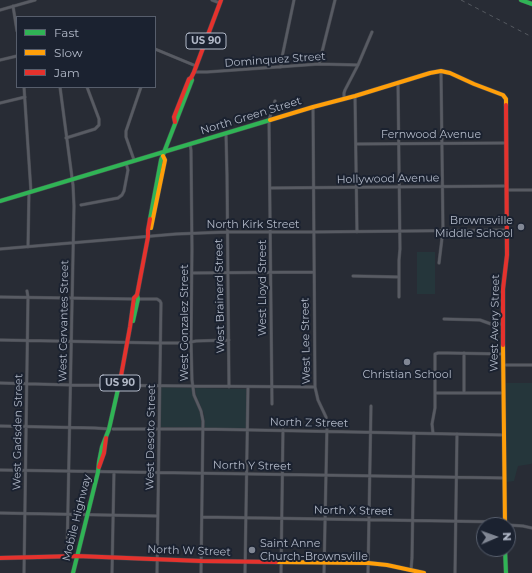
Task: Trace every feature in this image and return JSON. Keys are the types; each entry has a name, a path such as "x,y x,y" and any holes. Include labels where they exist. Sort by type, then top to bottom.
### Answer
{"main road":[{"path":"521,0 532,4"},
{"name":"Mobile Highway","path":"73,573 107,442 106,437 111,429 130,327 149,235 154,218 165,160 164,153 192,80 191,78 221,2"},
{"name":"North Green Street","path":"0,201 134,160 164,153 312,106 355,96 416,77 441,71"},
{"name":"West Avery Street","path":"441,71 455,75 503,95 505,98 507,255 503,296 503,365 506,517"},
{"name":"North W Street","path":"0,558 77,556 201,561 368,563 387,565 424,573"},
{"path":"505,557 506,573"}],"street":[{"path":"0,10 34,0"},
{"path":"212,0 221,2"},
{"path":"280,67 294,0"},
{"path":"319,64 335,0"},
{"path":"13,6 16,25"},
{"path":"344,98 345,90 358,65 372,32"},
{"path":"156,50 196,66"},
{"path":"0,60 16,56"},
{"name":"Dominquez Street","path":"194,72 319,64 358,65"},
{"path":"439,263 443,230 441,71"},
{"path":"398,83 400,231 399,297"},
{"path":"24,88 30,192 28,247"},
{"name":"West Cervantes Street","path":"60,88 74,206 67,557"},
{"path":"66,138 95,129 99,125 99,119 87,88"},
{"path":"134,160 126,137 126,131 141,88"},
{"path":"0,103 24,96"},
{"path":"355,96 357,232"},
{"name":"West Lloyd Street","path":"272,404 269,120 275,101"},
{"name":"West Lee Street","path":"312,106 315,387 318,400 326,416 327,431 324,573"},
{"name":"West Brainerd Street","path":"226,134 229,387"},
{"name":"Fernwood Avenue","path":"356,144 506,142"},
{"name":"West Gonzalez Street","path":"190,144 192,233 191,341 193,386 194,395 202,414 203,429 201,573"},
{"path":"81,205 118,198 122,195 128,170 126,163"},
{"name":"Hollywood Avenue","path":"270,188 442,187 532,190"},
{"name":"North Kirk Street","path":"0,249 149,235 192,233 507,230"},
{"path":"192,272 314,272"},
{"path":"353,276 399,277"},
{"name":"West Gadsden Street","path":"24,573 27,291"},
{"path":"0,297 136,298"},
{"name":"West Desoto Street","path":"136,298 157,299 161,303 157,573"},
{"path":"444,320 480,320 491,324 503,324"},
{"path":"0,340 186,343 191,341 228,340"},
{"path":"433,433 432,426 435,408 435,353 503,354"},
{"path":"464,353 464,392"},
{"path":"503,365 532,365"},
{"path":"0,383 315,387"},
{"path":"245,573 248,387"},
{"path":"435,393 504,393"},
{"path":"368,573 371,406"},
{"name":"North Z Street","path":"0,426 504,435"},
{"path":"281,573 283,430"},
{"path":"411,570 414,433"},
{"path":"455,573 457,434"},
{"name":"North Y Street","path":"0,470 69,471 99,469 114,472 505,478"},
{"path":"112,573 114,472"},
{"path":"0,513 158,516"},
{"name":"North X Street","path":"202,517 476,522"},
{"name":"North X Street","path":"516,525 532,528"}],"shaded area":[{"path":"417,252 435,252 435,294 417,294"},
{"path":"505,383 532,383 532,463 518,466 514,481 507,482"},
{"path":"161,387 192,388 193,395 201,415 201,428 161,427"},
{"path":"195,388 246,389 246,429 205,428 204,414 196,395"}],"railway":[{"path":"461,0 532,37"}],"traffic: fast":[{"path":"521,0 532,4"},
{"path":"150,219 161,160 192,80 191,78"},
{"path":"0,201 270,120"},
{"path":"133,321 138,299 137,295"},
{"path":"73,573 98,472 102,447 109,429 121,376"},
{"path":"505,557 506,573"}],"traffic: slow":[{"path":"270,120 441,71 450,73 503,95 506,99 506,105"},
{"path":"151,228 165,160 163,156"},
{"path":"503,345 505,517"},
{"path":"276,562 368,563 387,565 424,573"}],"traffic: jam":[{"path":"175,122 174,117 189,79 194,72 221,0"},
{"path":"503,345 503,289 507,255 506,105"},
{"path":"121,376 134,298 137,295 150,219"},
{"path":"99,467 104,453 106,438"},
{"path":"0,558 77,556 201,561 276,562"}],"place":[{"name":"Brownsville Middle School","path":"521,227"},
{"name":"Christian School","path":"407,362"},
{"name":"Saint Anne Church-Brownsville","path":"252,550"}]}
